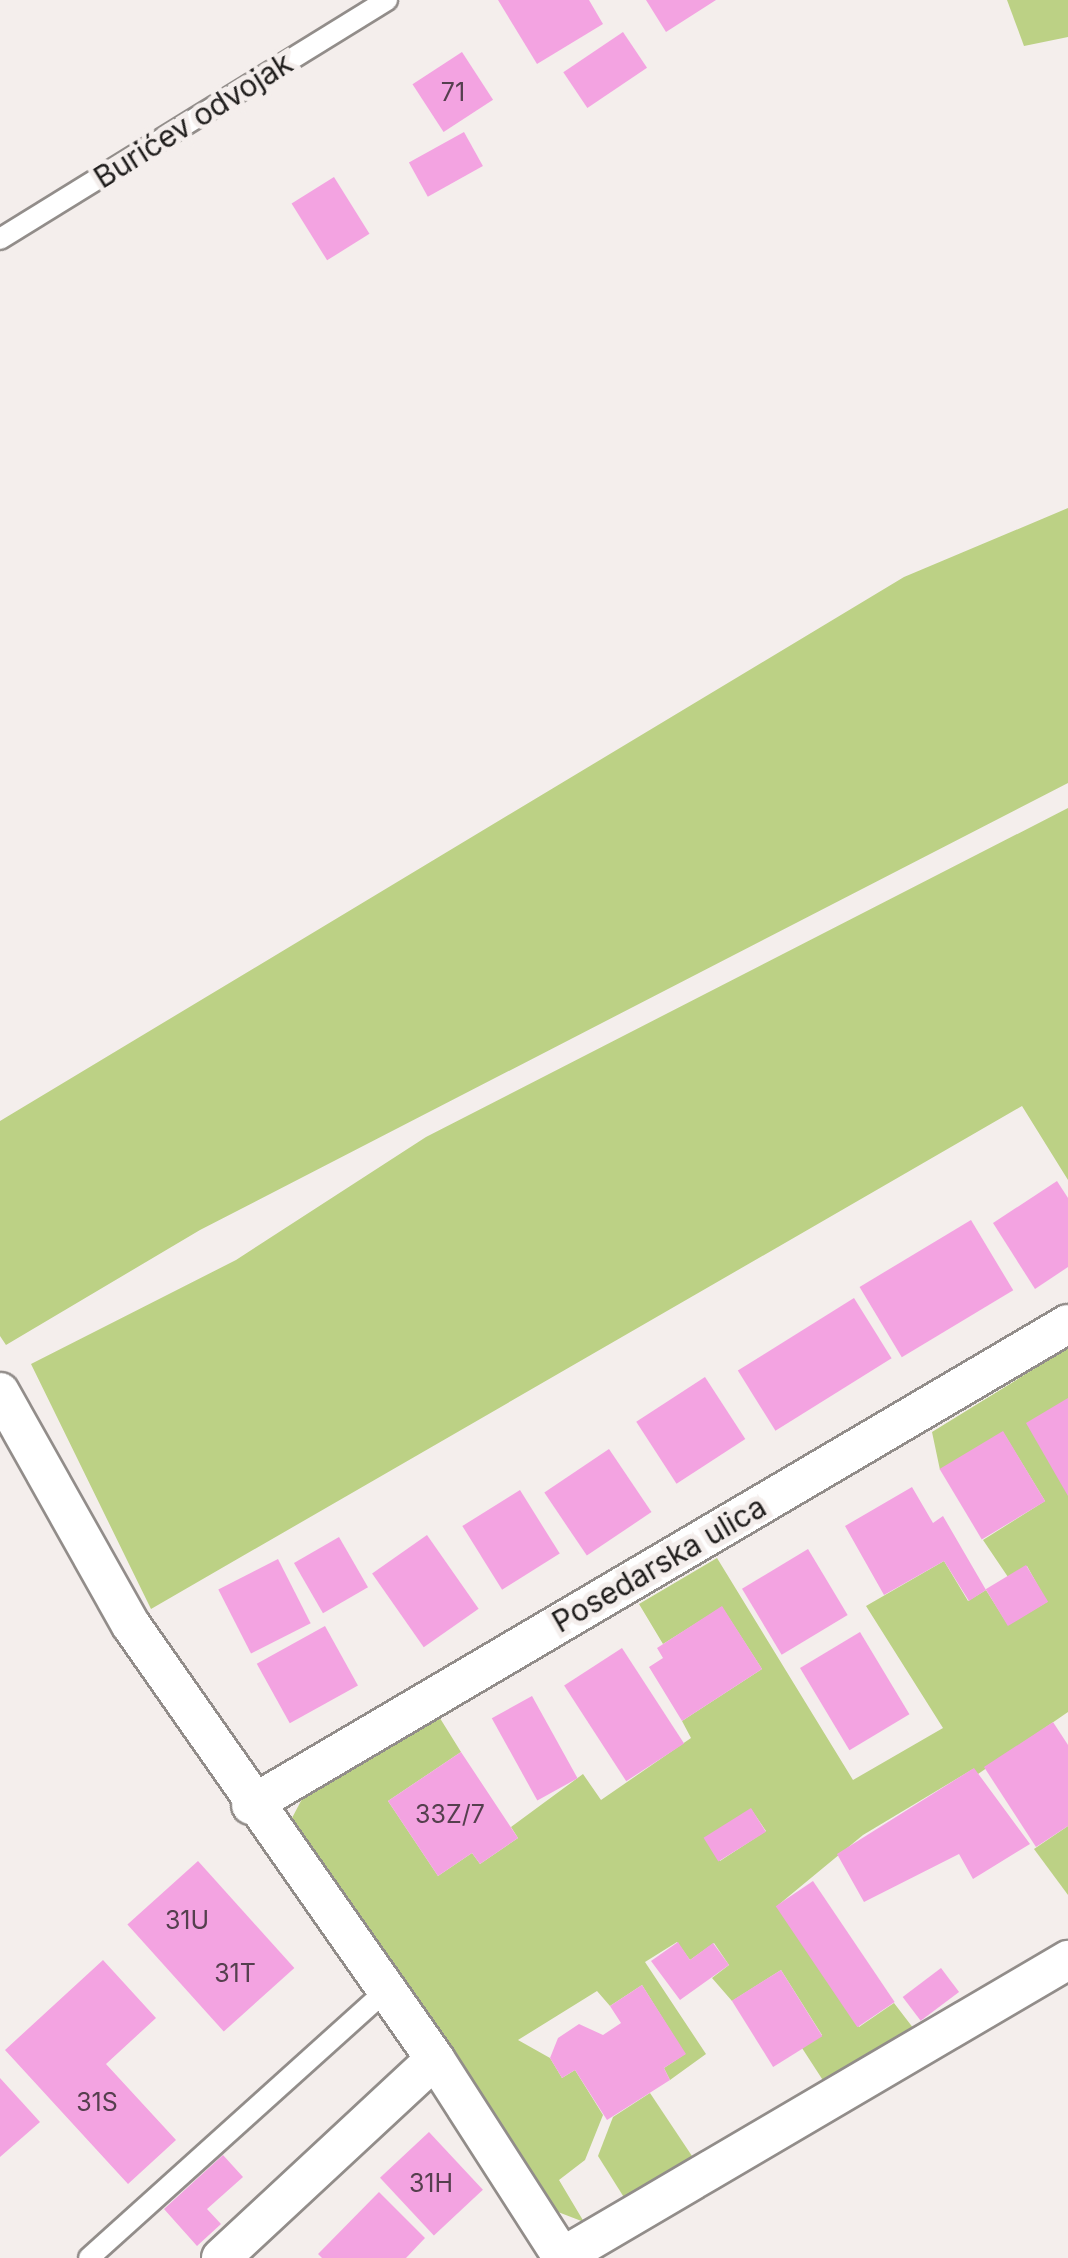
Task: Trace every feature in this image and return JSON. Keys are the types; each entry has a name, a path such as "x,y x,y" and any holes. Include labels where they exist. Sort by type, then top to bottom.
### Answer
{"street":[{"name":"Posedarska ulica","path":"252,1804 1068,1324"},
{"path":"2,1402 131,1625 252,1804 435,2059 562,2257 1068,1960"},
{"path":"221,2258 435,2059"}],"lane":[{"name":"Burićev odvojak","path":"0,239 387,0"},
{"path":"88,2258 384,1992"}],"green space":[{"path":"1007,0 1068,0 1068,37 1024,46"},
{"path":"1068,508 1068,783 200,1230 6,1345 0,1336 0,1121 904,577"},
{"path":"1068,808 1068,1180 1022,1106 151,1609 31,1364 236,1260 426,1137"},
{"path":"1068,1348 1068,1712 978,1774 973,1769 863,1835 777,1906 859,2027 894,2003 917,2033 826,2085 802,2048 822,2035 781,1970 732,2001 712,1978 729,1965 714,1943 690,1960 677,1942 645,1962 706,2054 670,2080 664,2068 685,2054 642,1985 610,2006 597,1991 518,2040 550,2058 562,2078 575,2070 603,2115 585,2160 559,2180 584,2222 558,2212 292,1818 302,1799 438,1715 461,1752 388,1801 438,1876 472,1853 480,1864 518,1838 511,1827 583,1774 601,1800 691,1738 682,1721 762,1669 722,1607 663,1644 639,1604 717,1558 853,1780 943,1728 866,1606 944,1561 968,1601 986,1590 1008,1625 1047,1602 1027,1566 1008,1577 983,1540 1045,1501 1003,1432 940,1470 932,1432","holes":["751,1809 766,1831 720,1861 705,1838"]},
{"path":"1068,1826 1068,1895 1034,1849"},
{"path":"650,2093 694,2159 625,2199 598,2156 613,2117"}],"building":[{"path":"498,0 589,0 603,24 537,64"},
{"path":"646,0 716,0 666,32"},
{"path":"623,32 647,68 587,108 563,72"},
{"path":"462,52 493,100 444,132 413,84"},
{"path":"464,132 483,166 428,197 409,163"},
{"path":"334,177 370,234 327,260 292,203"},
{"path":"1057,1181 1068,1198 1068,1267 1035,1289 993,1223"},
{"path":"971,1220 1013,1290 902,1357 860,1287"},
{"path":"854,1298 892,1358 775,1431 738,1371"},
{"path":"705,1377 745,1439 677,1484 636,1422"},
{"path":"1068,1398 1068,1496 1026,1423"},
{"path":"1003,1431 1045,1501 982,1539 940,1469"},
{"path":"609,1449 651,1512 587,1556 544,1493"},
{"path":"912,1487 933,1523 943,1516 986,1590 969,1601 944,1561 884,1595 845,1526"},
{"path":"520,1490 560,1554 502,1590 462,1526"},
{"path":"427,1535 479,1609 424,1647 372,1573"},
{"path":"339,1537 368,1587 323,1613 294,1563"},
{"path":"808,1549 848,1615 782,1655 742,1589"},
{"path":"278,1559 311,1623 251,1654 218,1589"},
{"path":"1026,1565 1048,1602 1008,1626 986,1589"},
{"path":"722,1606 762,1669 682,1721 649,1667 663,1658 657,1648"},
{"path":"325,1626 358,1685 290,1723 257,1664"},
{"path":"860,1632 909,1714 849,1750 800,1668"},
{"path":"622,1648 684,1744 626,1781 564,1686"},
{"path":"532,1696 578,1778 537,1801 492,1718"},
{"path":"1053,1722 1068,1745 1068,1826 1036,1847 984,1767"},
{"path":"461,1752 518,1838 480,1864 472,1853 438,1876 388,1801"},
{"path":"974,1768 1030,1844 973,1879 959,1854 864,1902 837,1854"},
{"path":"751,1808 766,1832 718,1861 704,1838"},
{"path":"198,1861 294,1968 224,2032 127,1925"},
{"path":"813,1881 895,2002 857,2027 776,1906"},
{"path":"678,1942 690,1960 713,1943 729,1965 680,2000 651,1961"},
{"path":"103,1960 156,2018 106,2064 176,2140 128,2184 5,2050"},
{"path":"941,1968 959,1992 921,2021 903,1997"},
{"path":"781,1970 822,2036 773,2067 732,2001"},
{"path":"642,1985 686,2054 664,2068 670,2080 607,2120 575,2070 562,2078 550,2058 558,2038 579,2024 603,2035 621,2023 610,2006"},
{"path":"0,2078 40,2122 0,2157"},
{"path":"429,2132 483,2190 434,2235 380,2178"},
{"path":"223,2155 243,2177 207,2209 221,2224 197,2246 164,2209"},
{"path":"379,2192 425,2238 406,2258 322,2258 318,2254"}]}
